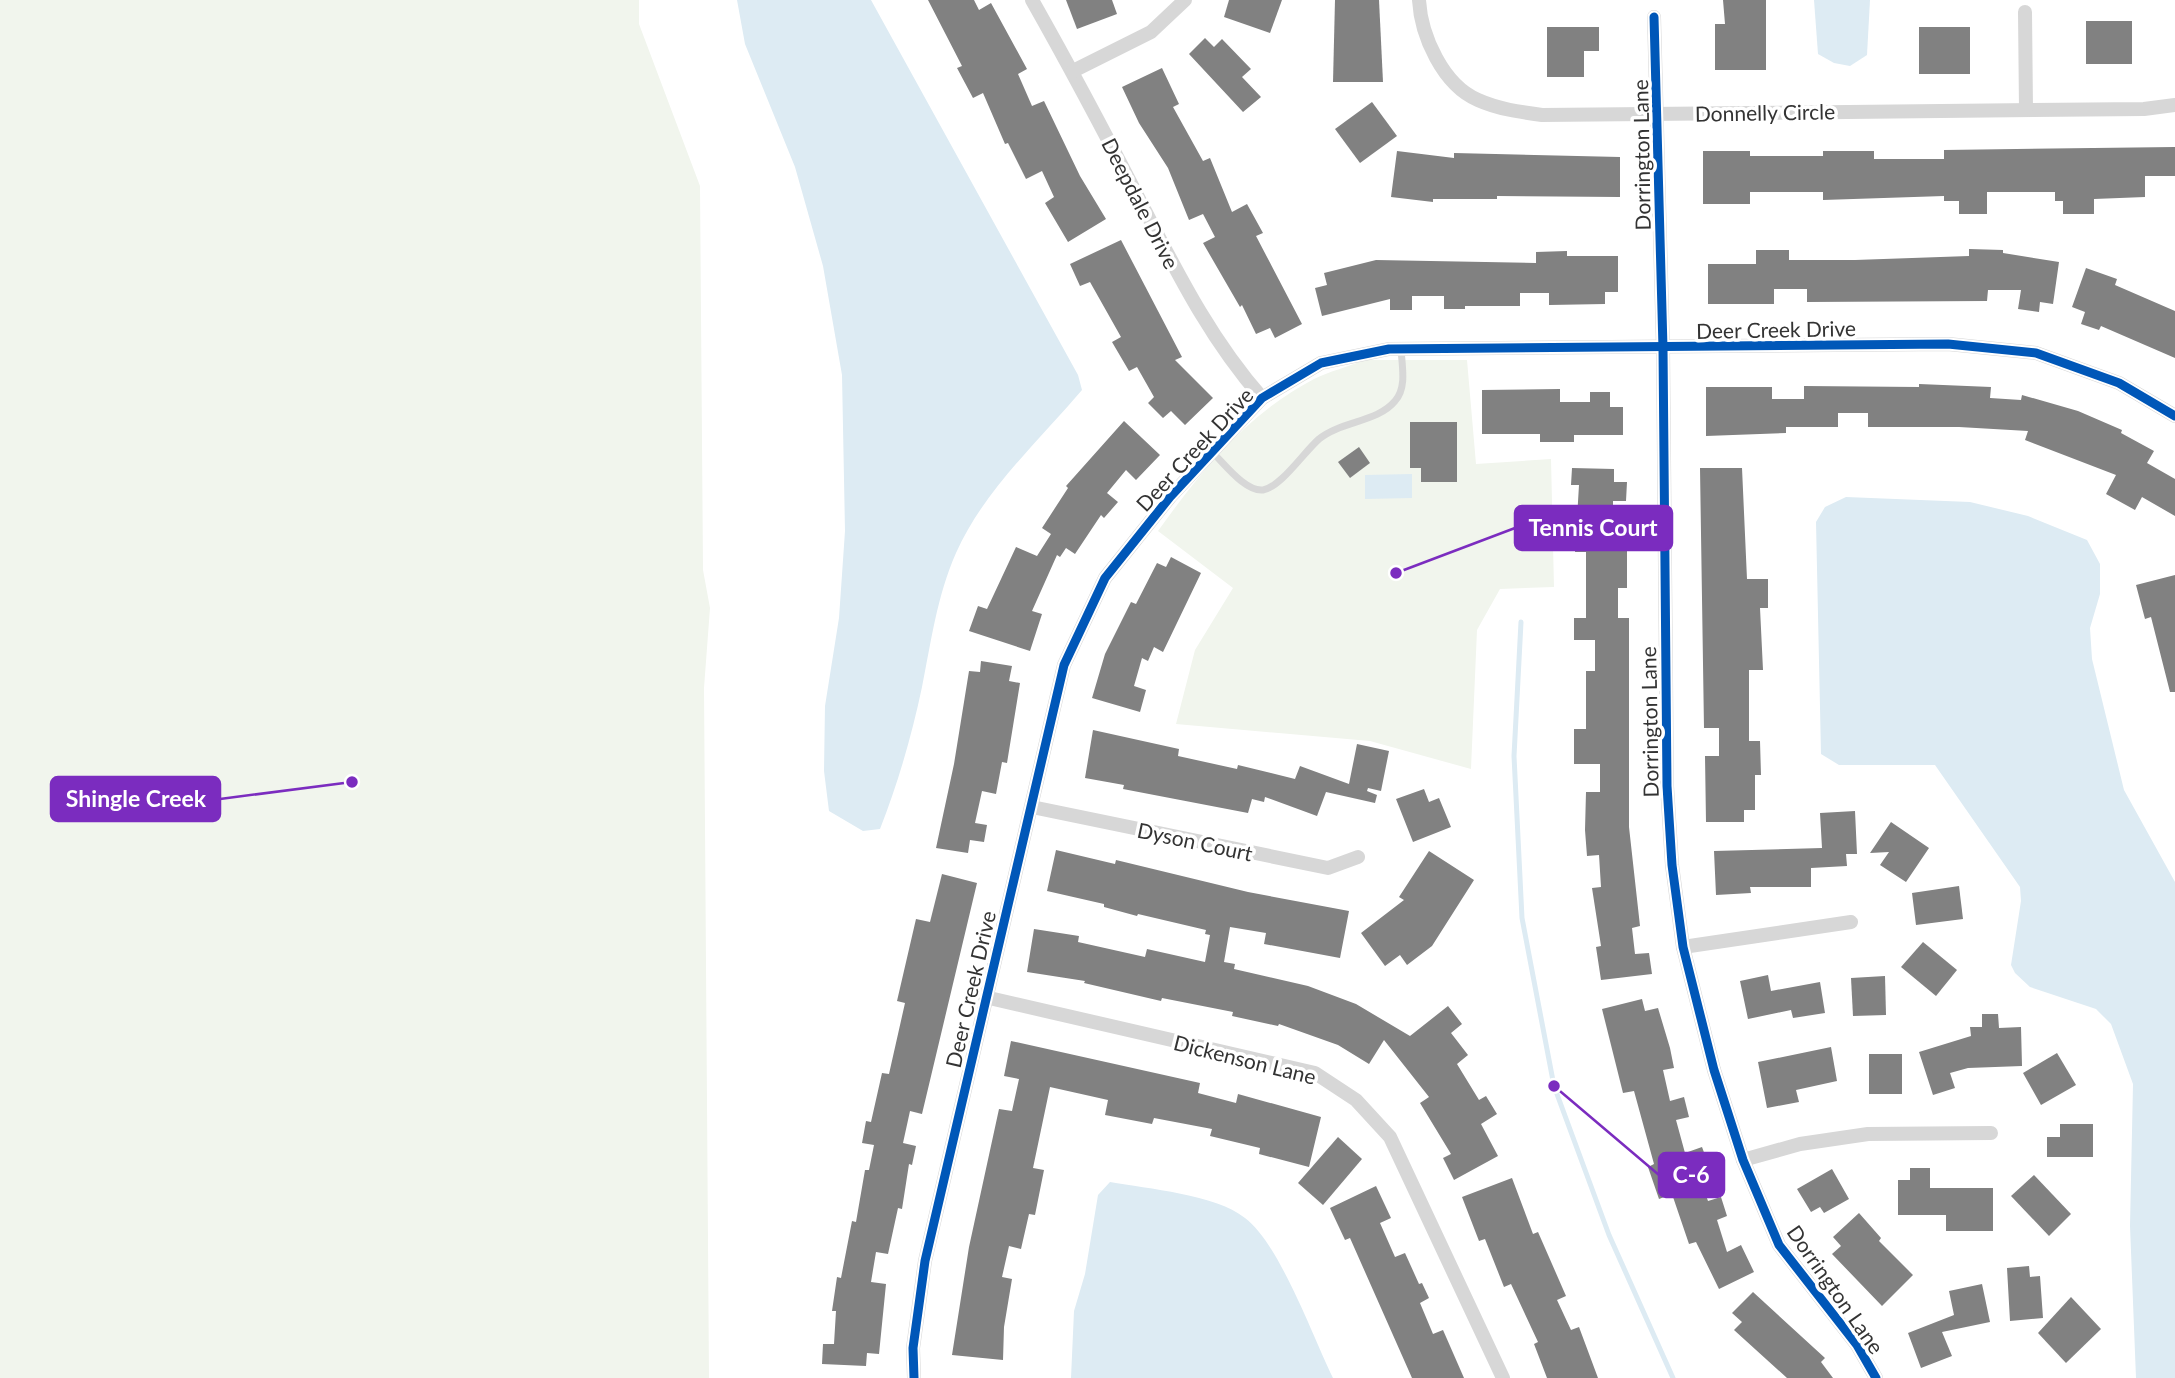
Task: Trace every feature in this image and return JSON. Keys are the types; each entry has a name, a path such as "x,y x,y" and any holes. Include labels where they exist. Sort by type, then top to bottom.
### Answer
{"street":[{"name":"Deepdale Drive","path":"1032,0 1073,71 1200,317 1232,364 1262,398"},
{"path":"1073,71 1151,32 1185,0"},
{"name":"Donnelly Circle","path":"1419,0 1430,46 1450,78 1475,99 1507,110 1542,115 2144,109 2175,105"},
{"path":"2025,12 2026,110"},
{"name":"Dorrington Lane","path":"1654,17 1663,348 1667,786 1672,865 1683,947 1714,1070 1743,1160 1779,1245 1857,1345 1876,1378"},
{"name":"Deer Creek Drive","path":"914,1378 914,1348 925,1261 1064,665 1105,578 1170,497 1262,398 1321,363 1401,349 1948,344 2036,353 2119,383 2175,416"},
{"name":"Dyson Court","path":"1032,807 1328,868 1357,856"},
{"path":"1683,947 1851,922"},
{"name":"Dickenson Lane","path":"985,997 1315,1073 1356,1100 1390,1138 1503,1378"},
{"path":"1743,1160 1800,1144 1868,1134 1990,1133"}],"lane":[{"path":"1212,452 1251,489 1264,490 1277,482 1319,439 1343,424 1385,411 1396,400 1402,390 1401,349"}],"shaded area":[{"path":"0,0 639,0 639,24 700,186 703,570 710,608 704,688 709,1378 0,1378"},
{"path":"737,0 871,0 1078,375 1082,390 997,487 981,508 956,553 939,602 909,741 880,829 863,831 829,811 824,771 825,706 839,618 845,531 842,375 823,266 795,167 745,44"},
{"path":"1814,0 1870,0 1867,55 1850,66 1834,63 1818,54"},
{"path":"1364,360 1467,360 1476,464 1551,459 1554,587 1500,589 1477,630 1471,769 1370,741 1176,724 1195,650 1233,588 1158,531 1209,466 1267,409 1314,379"},
{"path":"1412,474 1412,498 1365,499 1365,475"},
{"path":"1846,497 1970,502 2028,516 2087,540 2100,564 2100,594 2090,628 2092,659 2124,790 2175,882 2175,1378 2136,1378 2130,1226 2133,1084 2111,1024 2096,1009 2030,987 2015,973 2011,965 2021,901 2020,887 1935,765 1839,765 1821,754 1816,522 1825,507"},
{"path":"1110,1182 1199,1198 1217,1203 1245,1218 1258,1230 1283,1269 1333,1378 1071,1378 1074,1311 1085,1274 1098,1195"}],"building":[{"path":"928,0 974,0 979,10 991,3 1027,69 1018,74 1032,106 1044,101 1080,176 1106,219 1068,242 1045,203 1054,197 1042,171 1026,179 1008,143 1005,144 983,93 973,98 957,68 962,66"},
{"path":"1066,0 1112,0 1117,14 1077,29"},
{"path":"1229,0 1282,0 1270,33 1224,17"},
{"path":"1335,0 1379,0 1383,82 1333,82"},
{"path":"1723,0 1766,0 1766,70 1715,70 1715,24 1725,24"},
{"path":"2086,21 2132,21 2132,64 2086,64"},
{"path":"1547,27 1599,27 1599,51 1584,51 1584,77 1547,77"},
{"path":"1919,27 1970,27 1970,74 1919,74"},
{"path":"1205,38 1214,47 1222,39 1251,69 1242,77 1261,97 1243,112 1189,54"},
{"path":"1162,68 1179,104 1173,107 1203,161 1210,158 1232,212 1247,204 1263,233 1256,236 1302,324 1275,338 1270,328 1256,334 1242,305 1240,307 1203,243 1215,237 1203,214 1189,220 1168,168 1139,123 1122,87"},
{"path":"1372,102 1397,136 1360,163 1335,129"},
{"path":"2175,147 2175,176 2145,176 2145,197 2094,199 2094,214 2063,214 2063,201 2055,201 2055,192 1987,192 1987,214 1959,214 1959,201 1944,201 1944,196 1823,200 1823,192 1750,192 1750,204 1703,204 1703,151 1750,151 1750,156 1823,156 1823,151 1874,151 1874,159 1944,159 1944,150"},
{"path":"1397,151 1454,158 1454,153 1620,157 1620,197 1497,196 1497,199 1433,199 1433,202 1391,197"},
{"path":"1121,240 1182,357 1175,360 1213,398 1185,425 1171,411 1163,418 1148,403 1154,397 1137,367 1129,371 1112,342 1121,337 1090,282 1080,286 1070,264"},
{"path":"1969,249 2003,250 2003,253 2059,262 2053,304 2040,302 2039,312 2018,309 2021,290 1988,290 1987,301 1807,302 1807,289 1774,289 1774,304 1708,304 1708,264 1756,264 1756,250 1789,250 1789,260 1855,260 1969,256"},
{"path":"1567,251 1567,256 1618,256 1618,292 1605,292 1605,304 1549,305 1549,293 1520,293 1520,306 1465,306 1465,309 1444,309 1444,296 1412,296 1412,310 1390,310 1390,299 1322,316 1315,288 1327,285 1324,273 1376,260 1536,263 1536,252"},
{"path":"2086,268 2117,279 2115,285 2175,311 2175,358 2101,326 2099,330 2081,324 2085,312 2072,307"},
{"path":"1919,384 1991,387 1990,398 2021,400 2022,395 2078,411 2122,430 2121,433 2154,451 2147,463 2175,479 2175,516 2142,497 2135,510 2106,494 2116,475 2025,440 2028,431 1959,427 1868,427 1868,413 1838,413 1838,427 1786,427 1786,433 1706,436 1706,387 1772,387 1772,399 1804,399 1804,386 1919,387"},
{"path":"1560,389 1560,402 1590,402 1590,392 1610,392 1610,407 1623,407 1623,435 1574,435 1574,442 1540,442 1540,434 1482,434 1482,390"},
{"path":"1124,421 1160,455 1136,480 1126,470 1107,493 1118,502 1104,518 1101,515 1075,554 1066,548 1060,557 1057,555 1032,611 1042,614 1030,651 969,631 978,606 987,609 1016,547 1037,556 1051,534 1042,528 1068,488 1066,486"},
{"path":"1410,422 1457,422 1457,482 1421,482 1421,468 1410,468"},
{"path":"1359,447 1370,463 1350,478 1338,462"},
{"path":"1572,468 1614,469 1614,482 1627,482 1626,501 1613,501 1613,530 1627,530 1627,588 1618,588 1618,618 1629,618 1629,827 1640,926 1632,928 1635,954 1649,953 1652,974 1601,980 1596,947 1601,946 1592,888 1601,887 1599,855 1587,856 1585,830 1586,792 1600,792 1600,764 1574,764 1574,729 1586,729 1586,671 1595,671 1595,640 1574,640 1574,618 1586,618 1586,552 1575,552 1579,485 1571,485"},
{"path":"1700,468 1742,468 1747,579 1768,579 1768,608 1760,608 1763,670 1749,670 1749,741 1760,741 1761,775 1755,775 1755,810 1744,810 1744,822 1706,822 1705,756 1719,756 1719,728 1704,728"},
{"path":"1171,557 1201,573 1163,652 1154,647 1148,661 1142,658 1134,686 1146,690 1140,712 1092,698 1105,654 1131,602 1136,604 1157,563 1166,567"},
{"path":"2175,575 2175,692 2170,692 2151,617 2145,619 2136,585"},
{"path":"981,661 1012,666 1009,681 1020,683 1007,763 1002,762 996,794 982,791 975,823 987,825 984,842 970,840 968,853 936,848 954,764 969,671 980,672"},
{"path":"1093,730 1179,749 1178,756 1237,769 1238,765 1295,779 1300,766 1349,784 1357,744 1389,751 1381,791 1368,788 1367,791 1377,795 1375,803 1326,792 1317,816 1265,797 1264,802 1252,799 1248,813 1123,789 1124,785 1085,778"},
{"path":"1424,789 1429,802 1439,798 1451,827 1413,842 1396,799"},
{"path":"1855,811 1857,854 1846,854 1847,866 1811,868 1811,887 1750,887 1751,893 1716,895 1714,851 1822,848 1820,813"},
{"path":"1891,822 1929,848 1906,882 1880,865 1889,852 1870,853"},
{"path":"1056,850 1115,864 1116,860 1248,892 1349,911 1340,958 1264,944 1266,933 1230,927 1224,962 1235,964 1234,969 1308,986 1356,1004 1410,1036 1448,1006 1462,1024 1451,1033 1468,1055 1457,1064 1479,1100 1486,1096 1497,1114 1481,1124 1498,1156 1454,1180 1443,1158 1451,1154 1420,1103 1429,1097 1384,1040 1369,1064 1338,1045 1279,1024 1278,1026 1232,1016 1233,1012 1162,998 1161,1001 1084,983 1085,981 1027,972 1034,929 1079,936 1078,942 1145,957 1147,949 1205,962 1210,935 1205,934 1206,930 1138,914 1137,916 1104,907 1104,904 1047,891"},
{"path":"1429,851 1474,880 1432,946 1407,965 1400,955 1385,966 1361,933 1404,900 1399,897"},
{"path":"942,874 977,883 922,1114 910,1111 903,1143 916,1146 912,1165 909,1164 902,1209 898,1208 888,1254 876,1252 871,1282 886,1284 879,1354 867,1353 866,1366 822,1364 823,1344 834,1344 836,1311 832,1311 837,1277 841,1278 852,1221 856,1222 865,1170 869,1170 874,1145 862,1143 866,1121 871,1122 882,1073 889,1074 905,1003 897,1001 916,919 930,922"},
{"path":"1959,886 1963,919 1916,925 1912,893"},
{"path":"1923,942 1957,970 1936,996 1901,967"},
{"path":"1768,975 1771,991 1820,982 1825,1013 1793,1018 1791,1010 1748,1019 1740,981"},
{"path":"1885,976 1886,1015 1853,1016 1851,978"},
{"path":"1642,999 1645,1011 1658,1008 1670,1048 1674,1068 1663,1070 1670,1101 1684,1097 1689,1117 1676,1120 1685,1153 1702,1147 1709,1166 1697,1170 1708,1201 1721,1197 1727,1216 1717,1220 1727,1252 1741,1245 1754,1272 1719,1289 1696,1242 1689,1244 1672,1194 1659,1199 1648,1167 1654,1164 1634,1091 1623,1093 1602,1009"},
{"path":"1982,1014 1998,1014 1999,1028 2021,1027 2022,1066 1968,1068 1950,1073 1955,1088 1933,1095 1919,1052 1971,1036 1970,1027 1982,1027"},
{"path":"1011,1041 1200,1083 1198,1093 1236,1103 1238,1094 1321,1117 1309,1167 1259,1154 1260,1148 1210,1136 1212,1129 1154,1118 1152,1124 1105,1115 1108,1100 1050,1087 1033,1168 1044,1170 1035,1215 1029,1214 1021,1249 1009,1246 1002,1277 1012,1279 1004,1327 1003,1360 952,1355 969,1247 999,1109 1012,1111 1019,1079 1004,1076"},
{"path":"1831,1047 1837,1081 1796,1090 1799,1102 1767,1108 1758,1062"},
{"path":"2057,1053 2076,1085 2041,1105 2023,1073"},
{"path":"1869,1054 1902,1054 1902,1094 1869,1094"},
{"path":"2060,1124 2093,1124 2093,1157 2047,1157 2047,1137 2060,1137"},
{"path":"1338,1137 1362,1159 1323,1205 1298,1183"},
{"path":"1910,1168 1930,1168 1930,1188 1993,1188 1993,1231 1946,1231 1946,1215 1898,1215 1898,1180 1910,1180"},
{"path":"1832,1169 1849,1199 1824,1213 1820,1207 1811,1212 1797,1189"},
{"path":"2034,1175 2071,1214 2049,1236 2011,1196"},
{"path":"1512,1178 1533,1234 1538,1232 1566,1296 1557,1300 1571,1330 1579,1327 1598,1378 1547,1378 1534,1344 1538,1342 1511,1284 1504,1287 1485,1239 1479,1241 1462,1197"},
{"path":"1376,1186 1391,1218 1380,1223 1395,1257 1405,1253 1419,1284 1422,1283 1429,1298 1420,1303 1433,1334 1443,1330 1464,1378 1412,1378 1350,1238 1345,1240 1330,1208"},
{"path":"1859,1213 1881,1238 1879,1241 1913,1275 1882,1306 1832,1254 1841,1246 1833,1237"},
{"path":"2029,1266 2030,1277 2040,1276 2043,1318 2010,1321 2007,1268"},
{"path":"1982,1284 1990,1322 1942,1332 1952,1356 1921,1368 1908,1333 1954,1315 1949,1291"},
{"path":"1753,1292 1825,1358 1821,1362 1833,1378 1787,1378 1734,1330 1742,1322 1732,1313"},
{"path":"2071,1297 2101,1329 2066,1363 2038,1333"}],"waterway":[{"path":"1521,622 1514,756 1522,918 1554,1086 1609,1235 1673,1378"}],"cycle path":[{"path":"1654,17 1663,348 1667,786 1672,865 1683,947 1714,1070 1743,1160 1779,1245 1857,1345 1876,1378"},
{"path":"914,1378 913,1348 925,1261 1064,665 1105,578 1170,497 1262,398 1321,363 1389,349 1948,344 2036,353 2119,383 2175,416"}],"place":[{"name":"Tennis Court","path":"1396,573"},
{"name":"Shingle Creek","path":"352,782"},
{"name":"C-6","path":"1554,1086"}]}
